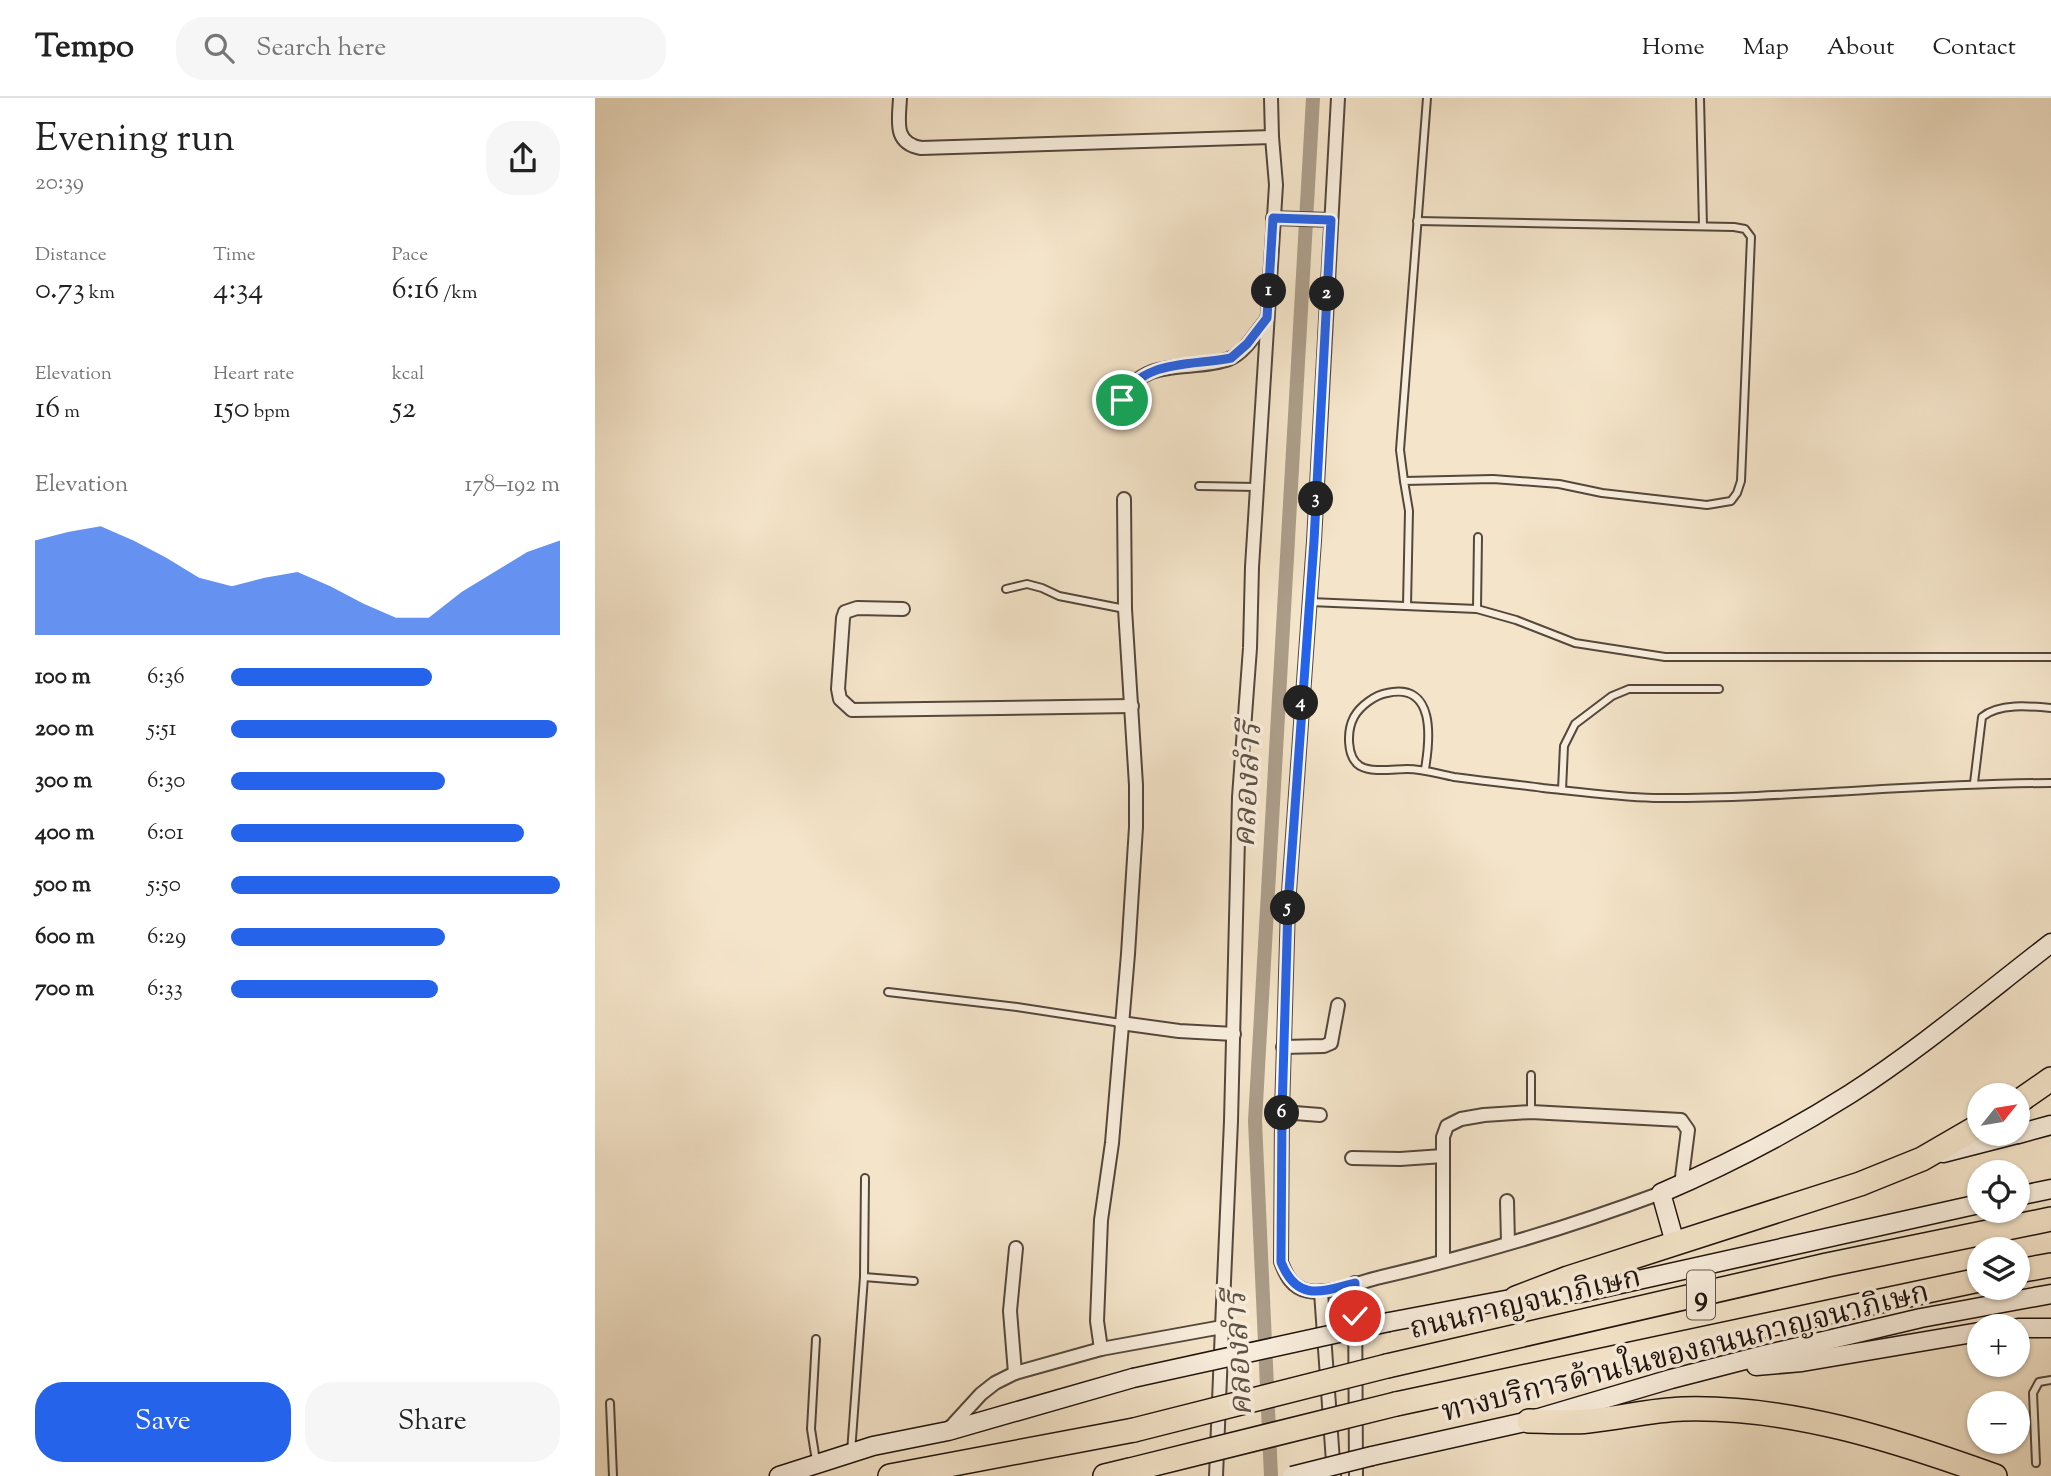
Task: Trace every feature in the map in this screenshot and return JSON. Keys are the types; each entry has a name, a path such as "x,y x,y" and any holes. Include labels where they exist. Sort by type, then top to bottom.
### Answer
{"highway":[{"path":"2030,1094 2051,1079"},
{"path":"1516,1298 1568,1278 1822,1197 1922,1159 1967,1133"},
{"name":"ถนนกาญจนาภิเษก","path":"890,1476 1134,1430 1387,1366 1827,1265 2051,1219"},
{"path":"2030,1269 2051,1265"},
{"name":"9","path":"1105,1476 1396,1404 1967,1283"},
{"path":"1529,1421 1586,1421 1682,1409 1733,1410 1778,1415 1863,1433 1995,1476"}],"main road":[{"path":"1675,1243 1661,1193 1788,1132 1852,1093 2051,943"},
{"path":"2030,1131 2051,1125"},
{"path":"1922,1159 1971,1146"},
{"path":"2030,1193 2051,1189"},
{"path":"779,1476 873,1446 948,1431 1133,1378 1388,1322 1516,1298 1580,1293 1967,1207"},
{"name":"ทางบริการด้านในของถนนกาญจนาภิเษก","path":"1292,1476 1529,1421 1764,1355 1921,1318 2051,1294"},
{"path":"2030,1328 2051,1328"},
{"path":"1724,1367 1802,1362 1967,1334"}],"street":[{"path":"900,98 899,128 903,138 910,146 922,148 1272,136"},
{"path":"1216,1476 1234,1034 1239,797 1276,185 1271,98"},
{"path":"1338,98 1328,220 1308,602 1288,906 1283,1047 1281,1262 1292,1283 1301,1289 1321,1292 1508,1243 1596,1217 1661,1193"},
{"path":"1273,218 1328,220"},
{"path":"1122,400 1127,390 1149,373 1231,358 1247,344 1267,318"},
{"path":"1101,1349 1097,1321 1101,1220 1112,1143 1136,827 1132,706 1125,609 1124,499"},
{"path":"903,609 857,608 845,612 838,689 840,699 852,710 1132,706"},
{"path":"1283,1047 1324,1046 1331,1043 1338,1005"},
{"path":"1121,1023 1168,1030 1234,1034"},
{"path":"1282,1112 1320,1115"},
{"path":"1443,1261 1444,1131 1451,1123 1484,1115 1531,1112 1681,1121 1688,1130 1681,1185"},
{"path":"1352,1158 1443,1156"},
{"path":"1507,1201 1508,1243"},
{"path":"1015,1373 1010,1311 1016,1248"},
{"path":"1355,1283 1356,1476"},
{"path":"1321,1292 1334,1476"},
{"path":"948,1431 981,1394 1015,1373 1101,1349 1222,1321"}],"lane":[{"path":"1407,605 1409,512 1400,450 1427,98"},
{"path":"1700,98 1703,226"},
{"path":"1404,481 1493,480 1559,484 1602,494 1707,505 1731,501 1741,481 1751,237 1745,229 1417,221"},
{"path":"1199,486 1257,487"},
{"path":"1477,609 1478,537"},
{"path":"1006,589 1027,584 1059,596 1125,609"},
{"path":"1308,602 1477,609 1516,620 1575,643 1665,657 2051,657"},
{"path":"1562,790 1564,746 1575,724 1612,696 1629,689 1719,689"},
{"path":"1425,769 1429,747 1429,720 1422,704 1415,697 1404,692 1380,694 1359,710 1354,717 1349,737 1353,759 1360,765 1380,769 1425,769 1450,776 1562,790 1665,797 1836,793 1974,783 2051,783"},
{"path":"1974,783 1982,717 1992,710 2051,708"},
{"path":"888,992 1017,1007 1121,1023"},
{"path":"1531,1075 1531,1112"},
{"path":"851,1453 864,1277 865,1178"},
{"path":"864,1277 914,1281"},
{"path":"816,1339 811,1429 816,1463"},
{"path":"2036,1463 2033,1393 2039,1382 2051,1380"},
{"path":"610,1403 613,1476"}],"waterway":[{"name":"คลองลำรี","path":"1271,1476 1255,1121 1313,98"}],"route":[{"path":"1122,400 1127,390 1149,373 1165,368 1219,361 1231,358 1239,352 1267,318 1273,218 1331,220 1314,541 1288,906 1281,1262 1292,1283 1301,1289 1321,1292 1355,1283 1355,1316"}]}
